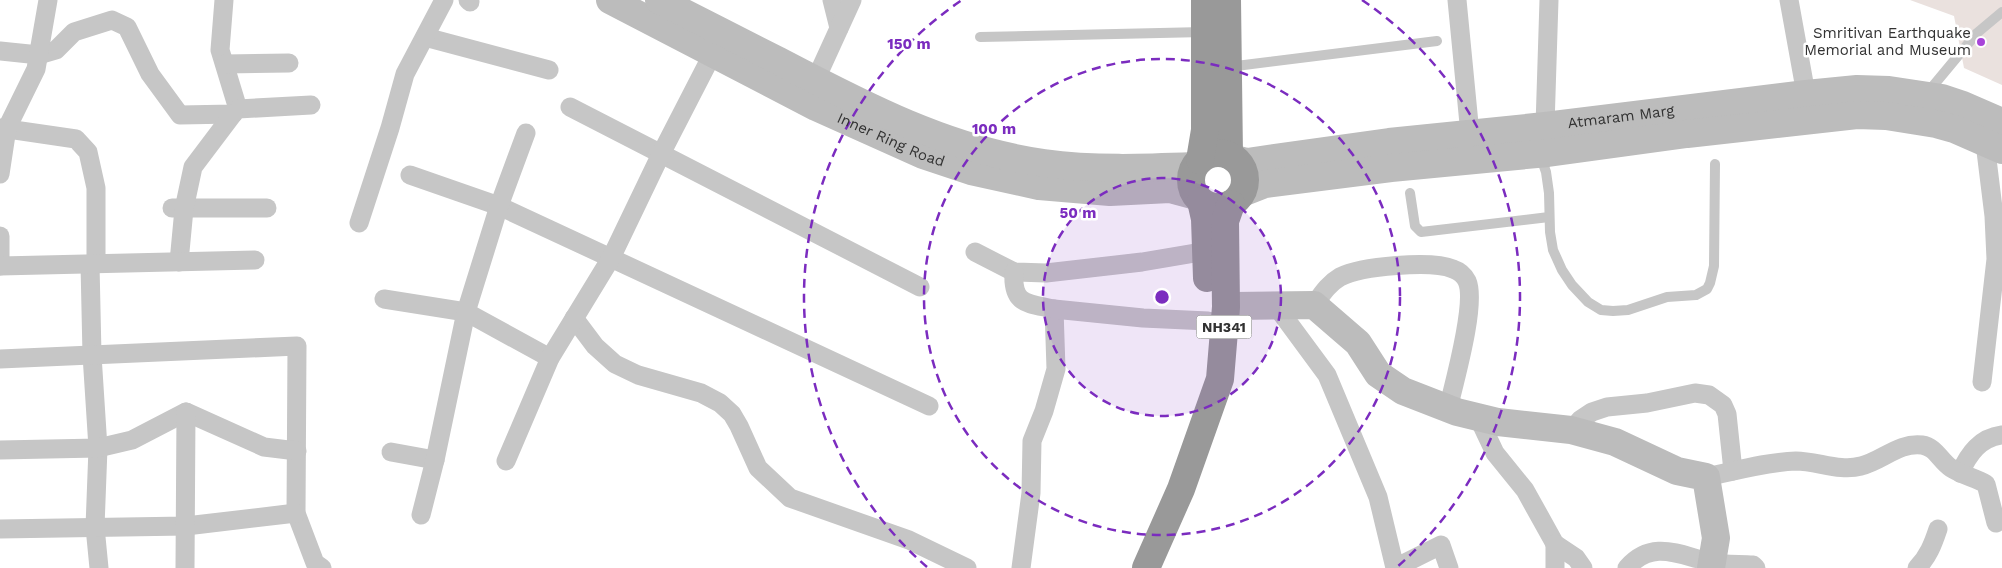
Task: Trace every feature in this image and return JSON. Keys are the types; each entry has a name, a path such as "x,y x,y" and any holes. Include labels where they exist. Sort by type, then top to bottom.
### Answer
{"highway":[{"name":"NH341","path":"1196,447 1206,376 1208,321 1206,219 1191,181 1205,130 1205,0"},
{"name":"NH341","path":"1146,568 1181,489 1220,379 1226,307 1225,221 1245,179 1241,164 1232,157 1227,67 1227,0"},
{"path":"1197,163 1214,153 1232,157"},
{"path":"1199,198 1216,207 1236,199"}],"main road":[{"name":"Inner Ring Road","path":"610,0 816,107 924,155 972,171 1040,186 1110,192 1170,190 1199,198"},
{"name":"Inner Ring Road","path":"659,0 815,81 932,134 977,149 1043,163 1111,169 1197,163"},
{"name":"Atmaram Marg","path":"1232,157 1247,162 1388,142 1545,126 1857,89 1889,90 1926,95 1963,105 2002,122"},
{"name":"Atmaram Marg","path":"1236,199 1265,184 1858,115 1886,116 1936,124 1954,129 1994,147"},
{"path":"1236,306 1314,305 1358,343 1378,374 1403,391 1448,409 1498,422 1571,430 1615,442 1677,471 1706,477 1716,538 1711,565"}],"street":[{"path":"0,174 4,128 36,69 48,0"},
{"path":"224,0 220,50 236,112"},
{"path":"359,223 390,128 404,74 444,0"},
{"path":"832,0 839,28"},
{"path":"815,81 852,0"},
{"path":"1457,0 1470,134"},
{"path":"1545,126 1549,0"},
{"path":"1789,0 1806,94"},
{"path":"0,51 39,55 56,50 74,32 112,20 127,27 150,74 180,115 236,112 311,104"},
{"path":"425,37 550,70"},
{"path":"506,461 550,358 610,258 661,154 714,53"},
{"path":"224,64 289,63"},
{"path":"570,107 920,287"},
{"path":"179,262 177,208 193,166 236,112"},
{"path":"4,128 76,139 88,152 96,188 92,355 98,448 96,527 99,568"},
{"path":"421,515 435,460 466,312 499,206 526,133"},
{"path":"1982,382 1996,259 1994,147"},
{"path":"410,174 499,206 929,406"},
{"path":"177,208 267,208"},
{"path":"0,236 0,266 255,260"},
{"path":"975,252 1014,272 1046,273 1142,262 1206,251"},
{"path":"1314,305 1328,285 1342,276 1363,270 1396,266 1440,265 1454,269 1462,274 1470,290 1467,326 1448,409"},
{"path":"1014,272 1013,286 1015,293 1021,299 1054,309 1143,318 1208,321"},
{"path":"384,299 466,312 550,358"},
{"path":"1276,306 1328,375 1378,497 1395,568 1441,544 1449,568"},
{"path":"1021,568 1031,493 1032,441 1044,411 1056,369 1054,309"},
{"path":"574,318 595,346 616,364 638,375 700,393 720,403 732,414 758,468 790,498 909,540 967,568"},
{"path":"0,359 297,346 296,513 315,564 322,568"},
{"path":"1571,430 1580,420 1592,412 1607,407 1647,403 1695,393 1709,395 1723,405 1726,414 1733,471"},
{"path":"186,412 264,447 297,451"},
{"path":"0,450 98,448 132,440 186,412"},
{"path":"185,568 186,412"},
{"path":"1478,417 1495,453 1525,490 1555,544 1576,558 1583,568"},
{"path":"1960,472 1967,457 1981,441 2002,434"},
{"path":"1706,477 1764,465 1797,461 1844,468 1860,467 1905,445 1923,445 1934,450 1950,468 1986,484 1996,497 1996,523"},
{"path":"391,452 435,460"},
{"path":"0,529 186,526 296,513"},
{"path":"1917,568 1928,554 1938,529"},
{"path":"1555,544 1555,568"},
{"path":"1626,568 1645,554 1656,551 1668,551 1711,565 1753,565 1756,568"}],"lane":[{"path":"1926,95 1977,34 2002,12"},
{"path":"980,37 1205,32"},
{"path":"1227,67 1437,41"},
{"path":"1539,153 1546,172 1553,250 1562,270 1572,285 1588,302 1601,310 1613,311 1628,310 1653,300 1667,297 1696,295 1707,289 1713,273 1715,164"},
{"path":"1410,193 1416,226 1421,232 1549,217"}],"shaded area":[{"name":"Smritivan Earthquake Memorial and Museum","path":"1910,0 2002,0 2002,85 1964,68 1954,16"}],"place":[{"name":"Smritivan Earthquake Memorial and Museum","path":"1981,42"}]}
